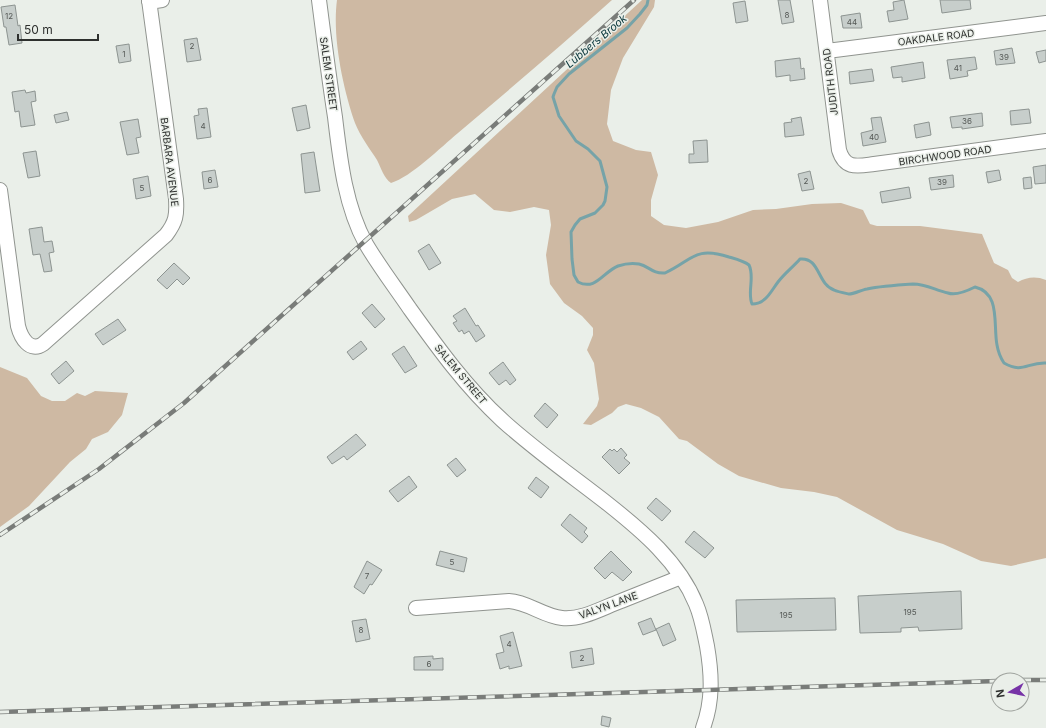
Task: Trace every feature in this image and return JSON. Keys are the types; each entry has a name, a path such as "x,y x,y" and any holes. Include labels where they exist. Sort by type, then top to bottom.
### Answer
{"street":[{"name":"SALEM STREET","path":"319,0 343,175 347,194 357,224 371,253 429,335 477,395 503,421 533,447 639,529 665,556 681,577 696,603 704,628 708,651 711,698 703,728"},
{"name":"JUDITH ROAD","path":"820,0 839,150 841,156 846,162"},
{"name":"BARBARA AVENUE","path":"0,190 17,322 20,333 28,344 31,347 36,348 43,344 166,235 176,217 176,199 153,1"},
{"name":"OAKDALE ROAD","path":"827,51 1046,23"},
{"name":"BIRCHWOOD ROAD","path":"846,162 854,166 868,165 1046,141"},
{"name":"VALYN LANE","path":"416,608 509,601 524,604 549,616 574,618 596,611 681,577"}],"shaded area":[{"path":"337,0 612,0 426,161 408,175 391,183 385,176 360,133 355,123 346,94 337,46"},
{"path":"642,0 655,0 654,7 623,58 611,90 607,124 613,141 636,150 651,152 658,175 651,200 651,216 664,225 686,228 718,222 753,210 776,209 812,204 841,203 863,210 870,224 877,226 920,226 982,234 994,263 1008,270 1012,278 1018,282 1032,278 1046,280 1046,558 1011,566 981,561 943,544 897,530 837,497 814,492 781,488 739,476 718,464 687,441 679,439 659,417 641,408 626,404 618,407 612,413 591,425 583,424 597,406 599,399 594,363 587,350 593,335 593,328 582,316 564,303 550,284 546,255 551,225 549,210 534,207 510,212 494,210 475,194 452,199 416,220 409,222 408,216"},
{"path":"0,367 27,378 41,396 52,401 65,401 77,393 85,396 95,391 128,393 122,415 108,432 92,439 86,449 70,462 29,506 0,527"}],"building":[{"path":"778,0 790,0 794,22 782,24"},
{"path":"904,0 908,19 889,22 887,11 894,10 893,2"},
{"path":"940,0 970,0 971,9 942,13"},
{"path":"745,1 748,21 736,23 733,3"},
{"path":"15,5 18,26 20,25 22,43 9,45 1,7"},
{"path":"860,13 862,28 843,28 841,16"},
{"path":"197,38 201,60 187,62 184,40"},
{"path":"129,44 131,61 119,63 116,46"},
{"path":"1012,48 1015,63 996,65 994,51"},
{"path":"1046,50 1046,61 1039,63 1036,52"},
{"path":"975,57 977,69 967,71 968,76 950,79 947,60"},
{"path":"800,58 801,69 804,68 805,79 790,81 790,75 776,77 775,61"},
{"path":"923,62 925,78 902,82 902,77 893,78 891,67"},
{"path":"872,69 874,81 850,84 849,72"},
{"path":"25,90 26,93 35,91 36,101 31,102 35,125 21,127 19,111 15,112 12,92"},
{"path":"306,105 310,128 297,131 292,108"},
{"path":"207,108 211,137 197,139 194,116 199,115 198,109"},
{"path":"1029,109 1031,123 1011,125 1010,111"},
{"path":"67,112 69,120 56,123 54,115"},
{"path":"982,113 983,126 962,129 962,127 952,128 950,117"},
{"path":"801,117 804,135 785,137 784,123 792,122 791,119"},
{"path":"881,117 886,142 863,146 861,133 873,130 871,118"},
{"path":"138,119 141,137 136,138 139,153 127,155 120,122"},
{"path":"929,122 931,135 916,138 914,125"},
{"path":"707,140 708,162 689,163 689,154 694,154 693,141"},
{"path":"36,151 40,176 28,178 23,153"},
{"path":"314,152 320,191 305,193 301,154"},
{"path":"1046,165 1046,183 1035,184 1033,167"},
{"path":"215,170 218,187 204,189 202,172"},
{"path":"999,170 1001,180 988,183 986,172"},
{"path":"810,171 814,189 802,191 798,174"},
{"path":"953,175 954,187 931,190 929,178"},
{"path":"148,176 151,196 136,199 133,179"},
{"path":"1031,177 1032,188 1024,189 1023,178"},
{"path":"909,187 911,198 882,203 880,192"},
{"path":"42,227 44,242 52,241 54,252 49,253 52,271 44,272 40,254 33,255 29,229"},
{"path":"429,244 441,263 429,270 418,251"},
{"path":"174,263 190,278 183,285 177,279 167,289 157,280"},
{"path":"372,304 385,319 375,328 362,313"},
{"path":"465,308 476,326 478,325 485,336 476,342 469,331 464,334 462,330 459,332 453,323 457,321 453,316"},
{"path":"118,319 126,330 103,345 95,334"},
{"path":"361,341 367,349 353,360 347,352"},
{"path":"404,346 417,366 405,373 392,354"},
{"path":"66,361 74,371 59,384 51,374"},
{"path":"503,362 516,380 510,385 506,380 499,385 489,373"},
{"path":"545,403 558,415 547,428 534,416"},
{"path":"356,434 366,445 347,460 344,456 332,464 327,457"},
{"path":"621,448 627,455 624,458 630,463 619,474 602,457 610,449 612,451 614,449 617,452"},
{"path":"456,458 466,470 457,477 447,465"},
{"path":"409,476 417,487 398,502 389,491"},
{"path":"536,477 549,487 541,498 528,488"},
{"path":"656,498 671,511 662,521 647,508"},
{"path":"570,514 587,528 584,532 588,536 582,543 561,525"},
{"path":"694,531 714,548 705,558 685,542"},
{"path":"440,551 467,558 464,572 436,565"},
{"path":"611,551 632,572 623,581 612,572 605,579 594,568"},
{"path":"367,561 382,570 364,594 354,587"},
{"path":"961,591 962,629 919,631 918,627 901,628 901,632 860,633 858,596"},
{"path":"835,598 836,630 737,632 736,600"},
{"path":"651,618 656,630 643,635 638,623"},
{"path":"366,619 370,639 356,642 352,621"},
{"path":"669,623 676,640 663,646 656,629"},
{"path":"513,632 522,666 509,669 509,666 500,669 496,654 504,652 500,636"},
{"path":"592,648 594,664 572,668 570,652"},
{"path":"433,656 433,659 443,658 443,670 414,670 414,657"},
{"path":"602,716 611,718 609,727 601,725"}],"waterway":[{"name":"Lubbers Brook","path":"648,0 647,5 627,28 569,74 557,87 553,97 559,116 576,141 588,149 600,161 607,187 603,205 595,213 580,219 571,232 574,275 578,282 590,284 599,280 618,266 628,264 639,264 654,271 665,273 694,256 708,253 742,261 749,265 751,270 750,295 752,304 761,302 765,299 780,279 800,259 811,262 828,287 849,294 878,287 895,285 918,284 951,294 962,293 975,287 983,290 989,296 992,303 997,347 1004,363 1016,368 1046,363"}],"railway":[{"path":"0,535 99,469 184,403 634,0"},
{"path":"1030,680 1046,680"},
{"path":"0,712 990,681"}]}
